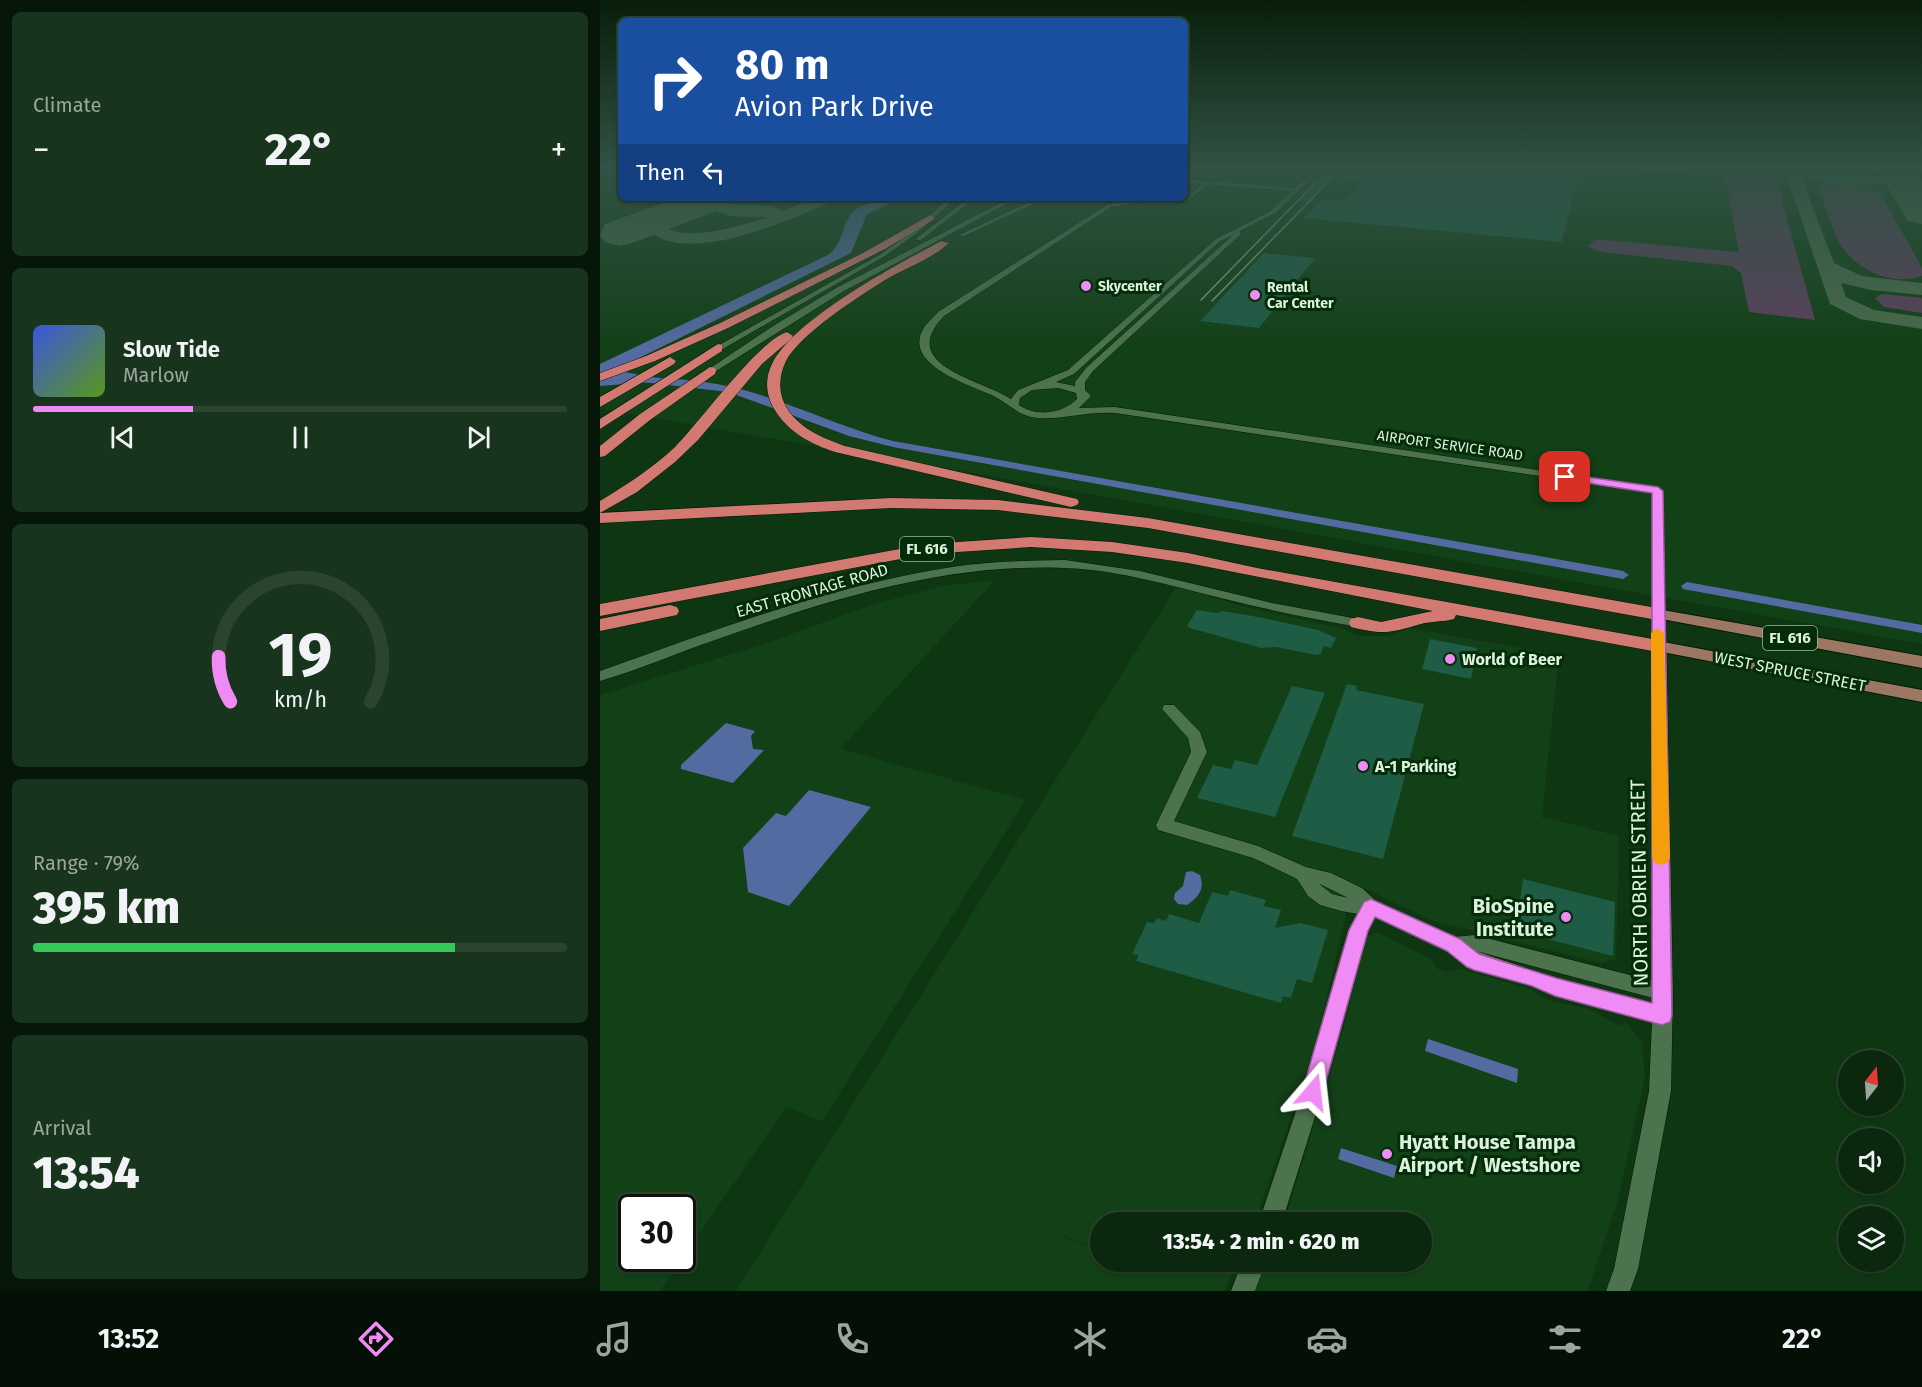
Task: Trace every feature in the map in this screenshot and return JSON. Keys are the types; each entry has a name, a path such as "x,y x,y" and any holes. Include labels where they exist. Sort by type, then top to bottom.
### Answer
{"highway":[{"path":"600,377 632,366 774,300 895,240 914,228"},
{"path":"600,508 638,484 679,451 781,339 806,321 944,243"},
{"path":"881,278 828,315 780,360 774,375 773,395 786,416 800,431 859,454 1223,536"},
{"path":"600,413 674,368 774,300"},
{"path":"600,403 623,390 718,348"},
{"path":"600,425 674,368"},
{"path":"600,453 710,371"},
{"name":"FL 616","path":"600,518 777,507 891,503 998,505 1063,512 1223,536 1657,614"},
{"name":"FL 616","path":"600,610 927,549 1030,542 1112,547 1188,558 1479,615 1658,640"},
{"path":"600,625 880,569 998,554 1114,556 1257,573"},
{"path":"1293,580 1404,588 1658,640"},
{"path":"1358,623 1378,622 1387,616 1389,609 1382,601 1369,594"},
{"path":"1358,623 1381,628 1433,616 1479,615"}],"main road":[{"name":"WEST SPRUCE STREET","path":"1657,614 1922,662"},
{"name":"WEST SPRUCE STREET","path":"1658,640 1922,696"}],"street":[{"path":"897,245 917,228"},
{"path":"718,348 897,245 922,228"},
{"path":"868,274 931,228"},
{"path":"710,371 776,328 868,274 956,228"},
{"path":"944,243 970,228"},
{"path":"944,243 976,228"},
{"path":"1074,228 933,321 926,339 930,358 951,376 983,388 1030,388 1042,385 1071,372 1218,240 1228,233 1243,228"},
{"path":"1061,413 1078,405 1082,400 1080,382 1090,369 1239,235 1238,231"},
{"name":"AIRPORT SERVICE ROAD","path":"1042,385 1066,386 1098,404 1115,410"},
{"name":"AIRPORT SERVICE ROAD","path":"983,388 1014,405 1018,410 1037,415 1096,409 1115,410 1658,491 1657,614"},
{"path":"1014,405 1014,400 1018,395 1030,388"},
{"name":"EAST FRONTAGE ROAD","path":"600,676 868,588 980,567 1064,564 1111,568 1154,576 1260,604 1358,623"},
{"name":"NORTH OBRIEN STREET","path":"1618,1291 1626,1269 1660,1091 1663,992 1657,614"},
{"path":"1169,710 1195,736 1199,752 1164,825 1258,853 1303,874 1314,892 1342,905 1371,907 1453,945 1474,961 1534,978 1555,987 1662,1016"},
{"path":"1273,1212 1319,1072 1359,930 1371,907"},
{"path":"1453,945 1475,943 1663,992"},
{"path":"1243,1291 1250,1272"}],"shaded area":[{"path":"600,228 1922,228 1922,644 962,471 600,409"},
{"path":"1735,228 1790,228 1815,320 1749,312 1741,273 1732,266 1601,252 1587,246 1595,240 1606,240 1739,252"},
{"path":"1833,228 1900,228 1922,268 1922,276 1897,279 1874,273 1854,260 1838,241"},
{"path":"1882,294 1922,298 1922,313 1884,307 1875,298"},
{"path":"995,580 840,749 1026,800 822,1121 786,1107 696,1238 696,1194 618,1194 618,1272 673,1272 660,1291 600,1291 600,695 764,644 874,604 943,586"},
{"path":"1177,586 1241,606 1340,628 1358,636 1391,636 1409,628 1559,655 1542,817 1619,836 1616,959 1601,963 1433,921 1353,883 1317,1040 1258,1212 1090,1212 1090,1245 972,1204 1090,1246 1090,1272 1233,1272 1224,1291 736,1291"},
{"path":"1377,932 1433,960 1437,969 1448,972 1461,969 1530,989 1544,999 1589,1009 1620,1026 1625,1021 1642,1042 1645,1077 1618,1200 1588,1291 1254,1291 1262,1272 1432,1272 1432,1212 1287,1212 1343,1030 1367,937"}],"water":[{"path":"844,228 861,228 851,253 615,370 646,376 625,384 600,386 600,364 828,255 837,245"},
{"path":"726,723 755,731 751,736 753,749 764,750 733,783 681,769 681,765"},
{"path":"809,790 871,807 789,906 748,892 743,848 776,813 786,816"},
{"path":"1192,871 1200,875 1202,884 1200,892 1187,905 1178,904 1174,899 1175,893 1183,886 1186,872"},
{"path":"1428,1039 1518,1069 1517,1083 1425,1051"},
{"path":"1341,1148 1397,1166 1394,1178 1338,1159"}],"building":[{"path":"1414,228 1565,228 1562,242"},
{"name":"Rental Car Center","path":"1264,253 1315,258 1259,328 1200,321"},
{"path":"1197,610 1216,613 1222,611 1258,617 1318,630 1336,638 1331,648 1324,646 1321,654 1316,655 1276,647 1261,648 1190,628 1187,626"},
{"name":"World of Beer","path":"1430,639 1477,648 1471,679 1422,669"},
{"name":"A-1 Parking","path":"1347,684 1357,686 1356,690 1424,704 1383,859 1292,836"},
{"path":"1292,686 1325,693 1275,817 1197,798 1213,765 1231,769 1235,760 1257,765"},
{"name":"BioSpine Institute","path":"1523,879 1615,902 1613,956 1516,931"},
{"path":"1230,890 1266,900 1264,906 1281,910 1275,928 1300,923 1328,930 1312,983 1297,979 1291,998 1283,996 1281,1003 1136,961 1139,955 1132,954 1147,922 1154,923 1157,918 1166,921 1169,914 1199,923 1212,892 1228,896"}],"waterway":[{"path":"600,377 729,389 751,395 853,434 893,444 1623,575"},
{"path":"1687,586 1922,629"}],"taxiway":[{"path":"656,228 662,233 699,237 718,236 750,228"},
{"path":"1812,228 1825,266"},
{"path":"1825,266 1835,273 1859,282 1922,289"},
{"path":"1825,266 1837,300 1846,306 1867,315 1922,323"}],"runway":[{"path":"620,233 633,228"}],"tram line":[{"path":"1201,300 1271,228"},
{"path":"1212,301 1283,228"}],"slow traffic":[{"path":"1657,633 1661,858"}],"place":[{"name":"Skycenter","path":"1086,286"},
{"name":"Rental Car Center","path":"1255,295"},
{"name":"World of Beer","path":"1450,659"},
{"name":"A-1 Parking","path":"1363,766"},
{"name":"BioSpine Institute","path":"1566,917"},
{"name":"Hyatt House Tampa Airport / Westshore","path":"1387,1154"}],"route":[{"path":"1313,1092 1359,930 1371,907 1453,945 1474,961 1534,978 1555,987 1662,1016 1658,491 1565,477"}]}
